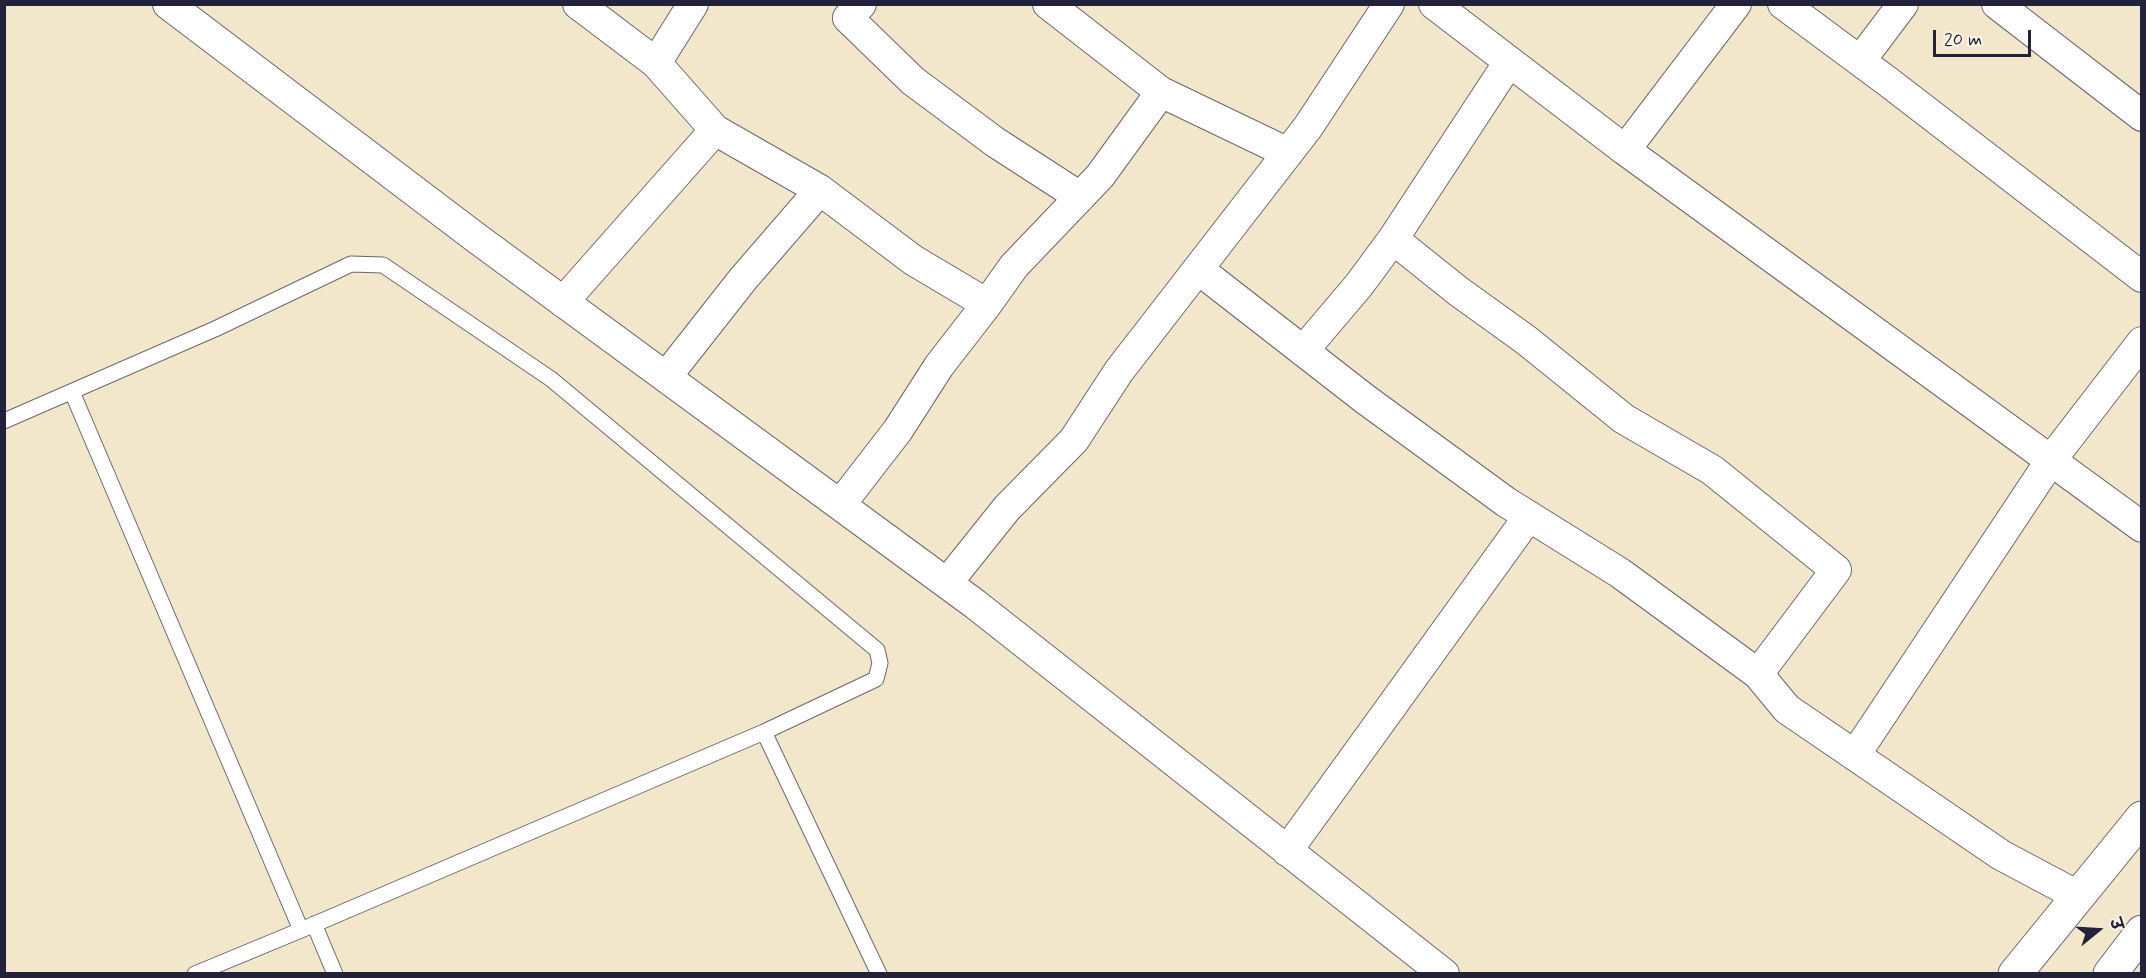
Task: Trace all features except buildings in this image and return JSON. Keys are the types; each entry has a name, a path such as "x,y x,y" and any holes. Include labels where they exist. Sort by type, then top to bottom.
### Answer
{"street":[{"path":"168,4 563,302 947,583 1444,974"},
{"path":"578,4 656,63 714,130 820,190 913,260 987,304"},
{"path":"656,63 693,4"},
{"path":"861,4 848,18 913,81 995,142 1080,197"},
{"path":"1048,4 1161,92 1288,153"},
{"path":"947,583 1007,508 1074,440 1119,371 1308,127 1389,4"},
{"path":"1434,4 1625,150 2142,527"},
{"path":"1625,150 1736,4"},
{"path":"1783,4 2142,277"},
{"path":"1860,61 1903,4"},
{"path":"1997,4 2142,116"},
{"path":"1303,351 1359,285 1393,239 1509,62"},
{"path":"840,505 898,430 939,366 1014,266 1100,176 1161,92"},
{"path":"563,302 714,130"},
{"path":"666,377 743,279 820,190"},
{"path":"1393,239 1458,291 1526,340 1624,419 1712,470 1836,570 1758,674"},
{"path":"1198,269 1478,482 1620,573 1758,674 1787,709 2001,855 2078,896"},
{"path":"1855,755 2051,460 2142,342"},
{"path":"1287,851 1529,516"},
{"path":"2018,972 2142,818"},
{"path":"2109,974 2142,932"}],"lane":[{"path":"4,421 215,329 351,264 383,265 551,379 877,650 880,663 876,679 764,732 195,974"},
{"path":"72,392 308,927 335,974"},
{"path":"764,732 879,974"}]}
